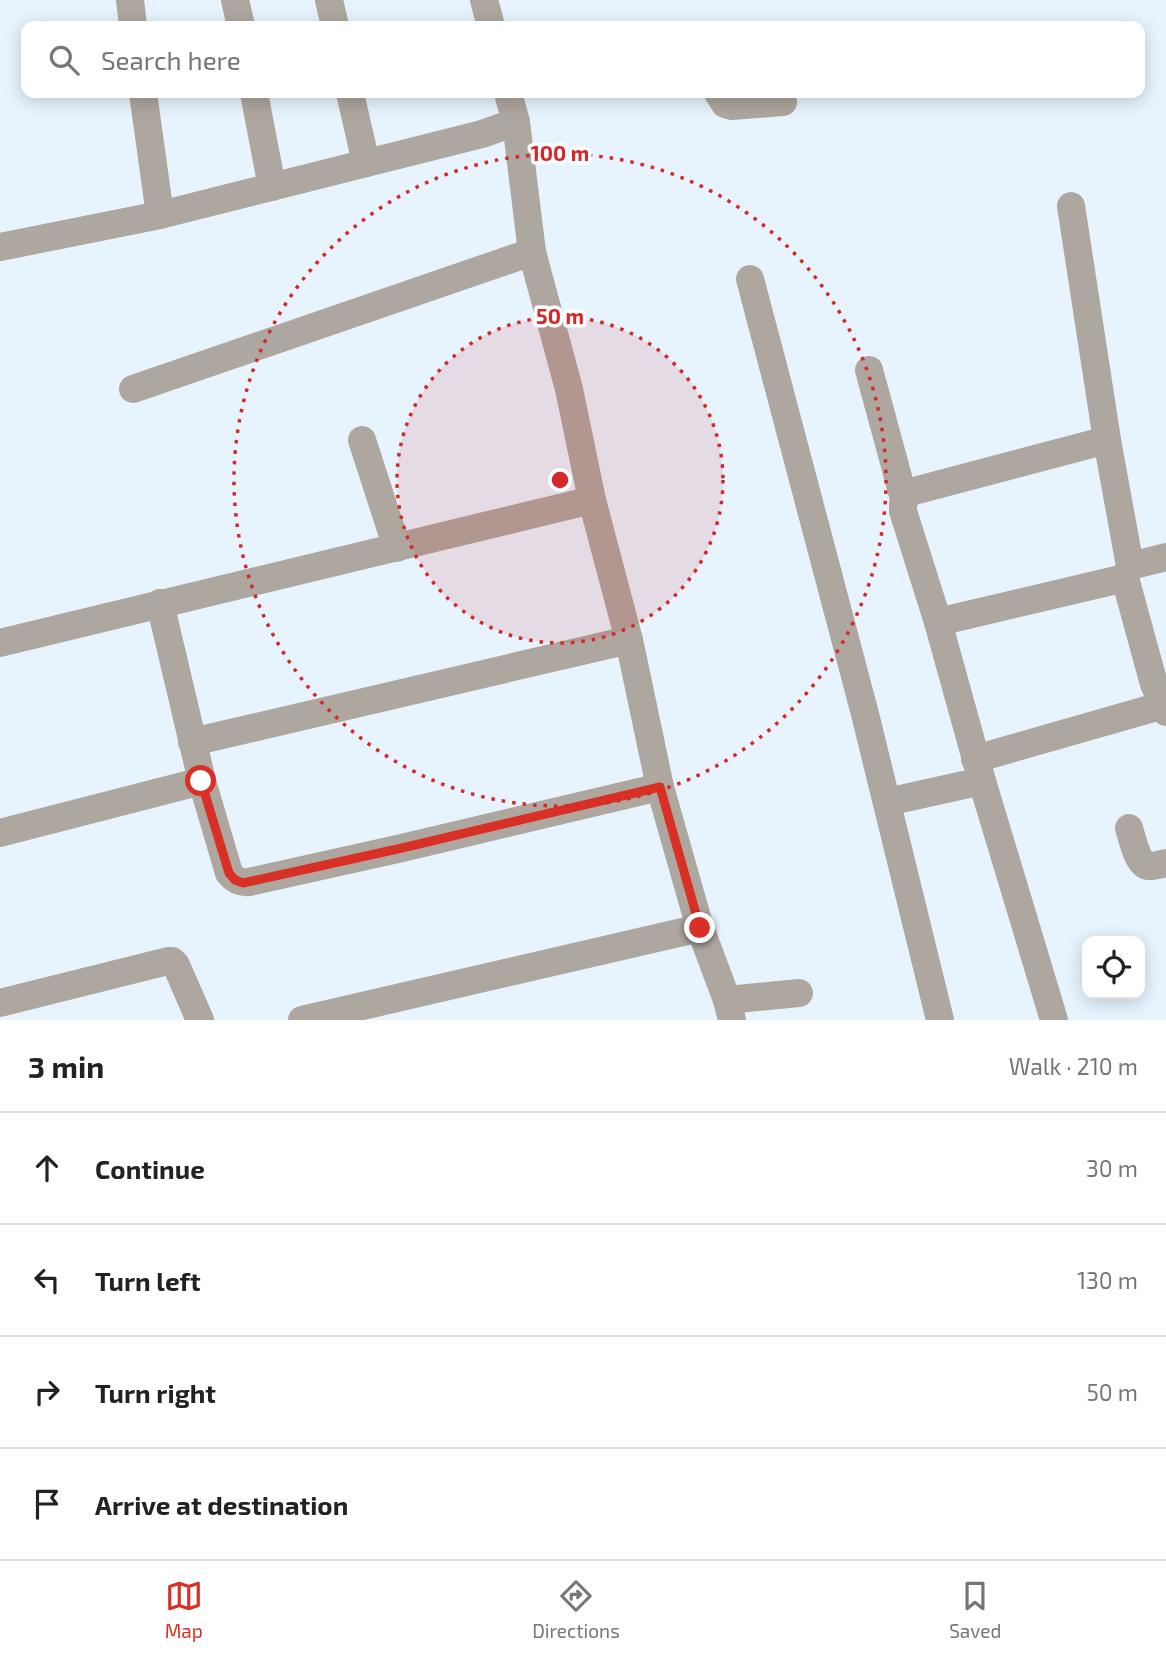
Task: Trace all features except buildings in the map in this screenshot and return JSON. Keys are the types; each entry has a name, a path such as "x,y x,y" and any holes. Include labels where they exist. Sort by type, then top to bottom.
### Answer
{"street":[{"path":"130,0 133,21"},
{"path":"235,0 240,21"},
{"path":"329,0 334,21"},
{"path":"484,0 490,21"},
{"path":"144,98 160,215"},
{"path":"255,98 272,187"},
{"path":"351,98 366,163"},
{"path":"509,98 516,121 532,253 569,389 592,500 629,640 660,787 700,928 730,1010 799,993"},
{"path":"721,98 725,104 732,106 783,102"},
{"path":"0,247 160,215 482,134 516,121"},
{"path":"887,802 1165,709 1154,684 1127,572 1071,206"},
{"path":"134,389 532,253"},
{"path":"750,279 887,802 940,1020"},
{"path":"869,370 904,499 903,512 938,622 1054,1020"},
{"path":"362,440 397,548"},
{"path":"904,499 910,492 1107,440"},
{"path":"0,643 592,500"},
{"path":"938,622 1127,572 1166,557"},
{"path":"160,603 201,781 229,873 235,880 243,883 660,787"},
{"path":"192,741 629,640"},
{"path":"0,833 201,781"},
{"path":"1129,828 1141,862 1148,866 1166,863"},
{"path":"302,1020 700,928"},
{"path":"0,1003 168,961 176,965 200,1020"}],"route":[{"path":"201,781 229,873 235,880 243,883 660,787 700,928"}]}
